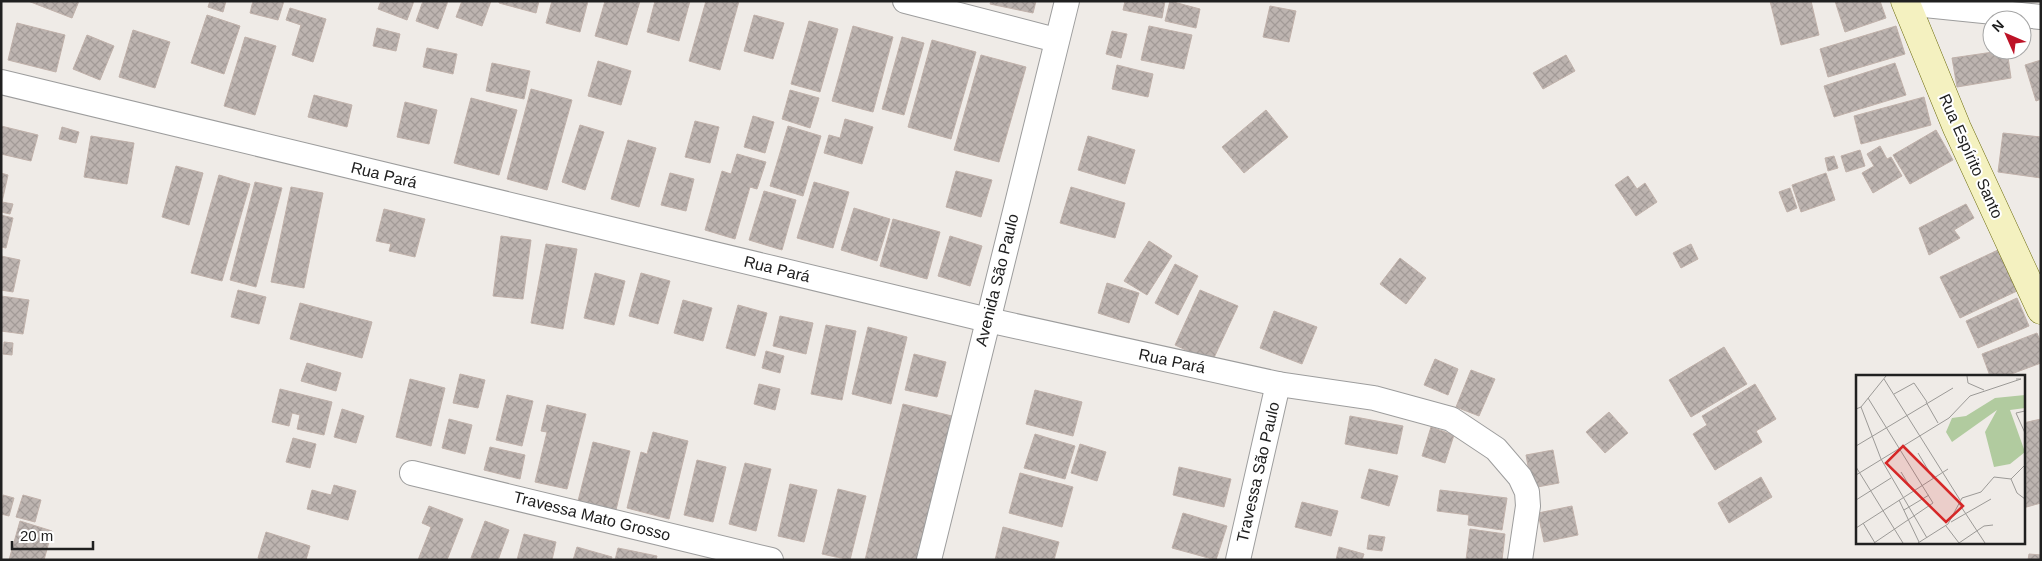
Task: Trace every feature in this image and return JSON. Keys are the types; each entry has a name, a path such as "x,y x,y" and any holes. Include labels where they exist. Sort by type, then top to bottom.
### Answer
{"street":[{"path":"905,1 1056,40"},
{"name":"Avenida São Paulo","path":"929,560 1067,1"},
{"path":"1905,2 2041,17"},
{"name":"Rua Espírito Santo","path":"1905,2 1957,128 2041,310"},
{"name":"Rua Pará","path":"1,82 988,320 1278,384 1374,398 1451,419 1496,449 1515,470 1527,492 1528,506 1520,560"},
{"name":"Travessa São Paulo","path":"1238,560 1278,384"},
{"name":"Travessa Mato Grosso","path":"412,473 771,560"}],"building":[{"path":"28,1 79,1 72,18"},
{"path":"210,1 226,1 223,12 208,7"},
{"path":"253,1 284,1 278,20 250,13"},
{"path":"381,1 414,1 407,20 378,9"},
{"path":"423,1 448,1 438,29 416,21"},
{"path":"462,1 491,1 482,26 456,17"},
{"path":"499,1 539,1 536,13 499,3"},
{"path":"552,1 588,1 580,32 546,23"},
{"path":"605,1 640,1 627,45 595,36"},
{"path":"655,1 690,1 679,41 647,32"},
{"path":"706,1 739,1 720,70 689,61"},
{"path":"991,1 1036,1 1033,13 990,4"},
{"path":"1125,1 1165,1 1162,18 1123,10"},
{"path":"1170,1 1200,9 1196,28 1165,21"},
{"path":"1770,1 1811,1 1819,35 1781,45"},
{"path":"1835,1 1880,1 1886,18 1845,32"},
{"path":"1270,6 1296,11 1289,42 1263,37"},
{"path":"290,8 326,19 313,62 292,55 301,25 286,20"},
{"path":"207,15 240,26 224,74 191,63"},
{"path":"754,15 784,23 773,59 744,51"},
{"path":"809,21 838,29 820,92 791,84"},
{"path":"17,23 65,35 56,72 8,60"},
{"path":"853,26 893,37 873,112 832,101"},
{"path":"1149,26 1192,35 1184,69 1141,60"},
{"path":"1896,26 1905,54 1828,77 1820,49"},
{"path":"377,28 400,34 396,51 373,46"},
{"path":"133,30 170,42 155,88 119,77"},
{"path":"1112,31 1127,34 1121,58 1106,54"},
{"path":"87,35 114,46 100,80 73,69"},
{"path":"245,37 276,46 255,115 224,106"},
{"path":"902,37 924,43 904,115 882,109"},
{"path":"932,40 976,52 951,139 908,127"},
{"path":"427,48 457,54 453,74 423,67"},
{"path":"1982,54 1982,60 2008,60 2011,78 1957,87 1952,58"},
{"path":"981,55 1026,67 999,162 954,150"},
{"path":"1566,55 1575,71 1543,89 1533,73"},
{"path":"2041,60 2041,99 2036,101 2025,65"},
{"path":"598,61 631,71 621,105 588,96"},
{"path":"492,63 530,71 524,99 486,91"},
{"path":"1895,63 1906,95 1834,117 1824,86"},
{"path":"1117,65 1153,74 1148,97 1112,89"},
{"path":"531,89 572,100 547,190 507,179"},
{"path":"790,90 819,98 810,128 782,119"},
{"path":"314,95 352,105 347,127 308,117"},
{"path":"1924,97 1931,125 1861,144 1854,116"},
{"path":"471,98 517,110 499,175 454,163"},
{"path":"405,102 437,110 429,144 397,137"},
{"path":"1266,110 1288,137 1244,173 1222,147"},
{"path":"753,116 774,122 765,153 744,147"},
{"path":"845,119 873,127 862,164 824,153 829,135 840,138"},
{"path":"695,121 719,127 710,163 685,157"},
{"path":"580,125 604,132 585,190 562,182"},
{"path":"1,126 38,135 31,161 1,154"},
{"path":"788,126 821,136 803,196 770,186"},
{"path":"62,127 79,132 76,143 59,139"},
{"path":"1936,130 1953,160 1910,184 1893,155"},
{"path":"2003,133 2041,137 2041,178 1998,172"},
{"path":"91,136 134,143 127,184 84,177"},
{"path":"1088,136 1135,150 1125,184 1078,170"},
{"path":"628,140 656,148 639,207 611,199"},
{"path":"1880,146 1887,159 1891,157 1902,176 1873,193 1862,173 1874,166 1867,154"},
{"path":"1860,150 1865,166 1846,172 1841,156"},
{"path":"737,154 766,162 757,189 750,187 735,239 705,230 722,171 731,174"},
{"path":"1834,156 1838,168 1828,171 1825,158"},
{"path":"176,166 203,173 189,225 162,217"},
{"path":"956,171 992,180 981,217 946,207"},
{"path":"1,173 8,175 2,202 13,204 10,214 1,212"},
{"path":"670,173 694,179 686,211 661,205"},
{"path":"1826,173 1835,200 1801,212 1792,185"},
{"path":"219,175 250,184 222,281 191,273"},
{"path":"1628,176 1637,189 1645,183 1657,202 1636,216 1615,185"},
{"path":"255,182 282,188 256,287 230,280"},
{"path":"814,182 849,192 833,248 797,238"},
{"path":"291,187 323,193 304,288 271,282"},
{"path":"1071,187 1125,203 1115,238 1060,223"},
{"path":"1790,188 1797,208 1787,212 1779,192"},
{"path":"764,191 796,200 782,250 749,240"},
{"path":"1966,204 1974,218 1954,230 1960,238 1929,255 1919,228"},
{"path":"854,208 890,219 877,261 841,250"},
{"path":"384,209 425,219 415,257 389,251 391,244 376,241"},
{"path":"1,215 13,218 6,248 1,247"},
{"path":"893,219 940,232 927,279 880,266"},
{"path":"501,236 531,240 523,299 493,296"},
{"path":"950,236 982,246 970,286 938,276"},
{"path":"1149,241 1172,256 1147,295 1124,281"},
{"path":"546,244 577,249 563,329 531,323"},
{"path":"1691,244 1698,259 1681,268 1673,253"},
{"path":"1998,250 2017,291 1960,318 1940,277"},
{"path":"1,256 20,260 13,292 1,290"},
{"path":"1400,258 1426,278 1406,304 1380,284"},
{"path":"1175,264 1198,276 1178,315 1155,303"},
{"path":"595,273 625,281 614,325 584,318"},
{"path":"641,273 670,281 658,324 629,316"},
{"path":"1107,283 1139,293 1129,323 1098,313"},
{"path":"238,290 266,297 259,324 231,317"},
{"path":"1200,290 1238,306 1212,362 1175,345"},
{"path":"1,296 29,300 23,334 1,331"},
{"path":"2017,298 2029,326 1978,348 1966,321"},
{"path":"683,300 712,308 703,341 674,333"},
{"path":"300,303 372,322 362,358 290,339"},
{"path":"738,305 767,313 755,356 726,348"},
{"path":"1274,311 1317,327 1302,364 1260,348"},
{"path":"780,316 813,323 806,354 773,346"},
{"path":"826,325 856,331 842,400 811,394"},
{"path":"868,327 907,337 891,404 852,394"},
{"path":"2037,333 2041,343 2041,363 2009,375 1990,375 1982,354"},
{"path":"4,342 13,343 12,355 3,354"},
{"path":"1724,347 1747,384 1691,417 1669,380"},
{"path":"766,351 784,356 780,373 762,368"},
{"path":"914,354 946,362 937,397 905,390"},
{"path":"1435,359 1458,369 1448,395 1424,385"},
{"path":"307,363 341,373 336,391 301,381"},
{"path":"1471,370 1495,379 1479,416 1456,407"},
{"path":"460,374 485,380 478,408 453,403"},
{"path":"410,379 445,388 431,446 396,437"},
{"path":"759,384 780,389 775,410 754,404"},
{"path":"1755,384 1776,419 1756,431 1762,442 1715,470 1693,434 1707,425 1702,416"},
{"path":"280,389 332,402 324,435 297,429 300,415 292,413 289,426 272,422"},
{"path":"1035,390 1082,402 1073,436 1026,424"},
{"path":"507,395 533,401 522,446 496,440"},
{"path":"903,404 952,416 918,560 865,560"},
{"path":"547,405 586,414 567,489 535,482 547,432 541,431"},
{"path":"342,409 364,416 356,443 334,437"},
{"path":"1609,412 1628,433 1605,453 1586,432"},
{"path":"1350,416 1403,426 1397,454 1345,444"},
{"path":"449,419 472,425 465,454 442,448"},
{"path":"2041,419 2041,503 2024,508 2024,423"},
{"path":"1431,427 1454,435 1445,463 1422,456"},
{"path":"653,432 688,441 669,519 627,508 641,452 647,454"},
{"path":"1035,434 1075,446 1065,479 1024,468"},
{"path":"293,438 316,444 310,468 286,462"},
{"path":"593,442 630,451 616,510 578,501"},
{"path":"1080,444 1106,452 1097,481 1071,473"},
{"path":"490,447 525,455 520,479 484,470"},
{"path":"1553,450 1559,483 1532,488 1526,455"},
{"path":"697,460 726,467 713,522 684,515"},
{"path":"745,463 771,469 756,531 729,524"},
{"path":"1179,467 1231,479 1224,507 1173,495"},
{"path":"1369,469 1398,476 1389,506 1361,498"},
{"path":"1020,473 1073,487 1062,527 1009,513"},
{"path":"1761,477 1772,497 1729,523 1718,503"},
{"path":"790,484 817,490 804,542 778,536"},
{"path":"334,485 356,491 348,520 307,509 312,490 331,495"},
{"path":"838,489 866,496 850,560 822,554"},
{"path":"1440,490 1507,498 1502,530 1468,525 1469,515 1437,511"},
{"path":"3,495 14,498 9,516 1,514"},
{"path":"23,495 41,500 35,522 16,517"},
{"path":"1302,502 1338,511 1331,536 1295,527"},
{"path":"429,506 463,519 447,560 418,560 431,527 422,523"},
{"path":"1572,506 1578,535 1544,542 1538,513"},
{"path":"1183,513 1227,526 1216,560 1172,548"},
{"path":"20,521 52,531 44,560 9,560"},
{"path":"485,521 509,530 498,560 471,558"},
{"path":"1003,527 1059,542 1054,560 995,560"},
{"path":"1470,529 1505,534 1502,560 1466,560"},
{"path":"266,532 310,546 306,560 264,560 258,558"},
{"path":"524,534 556,542 552,560 517,560"},
{"path":"1369,535 1385,537 1382,551 1367,549"},
{"path":"577,547 612,557 611,560 573,560"},
{"path":"1339,547 1364,554 1362,560 1336,560"},
{"path":"618,548 657,556 656,560 615,560"},
{"path":"2029,554 2041,555 2041,560 2028,560"}]}
